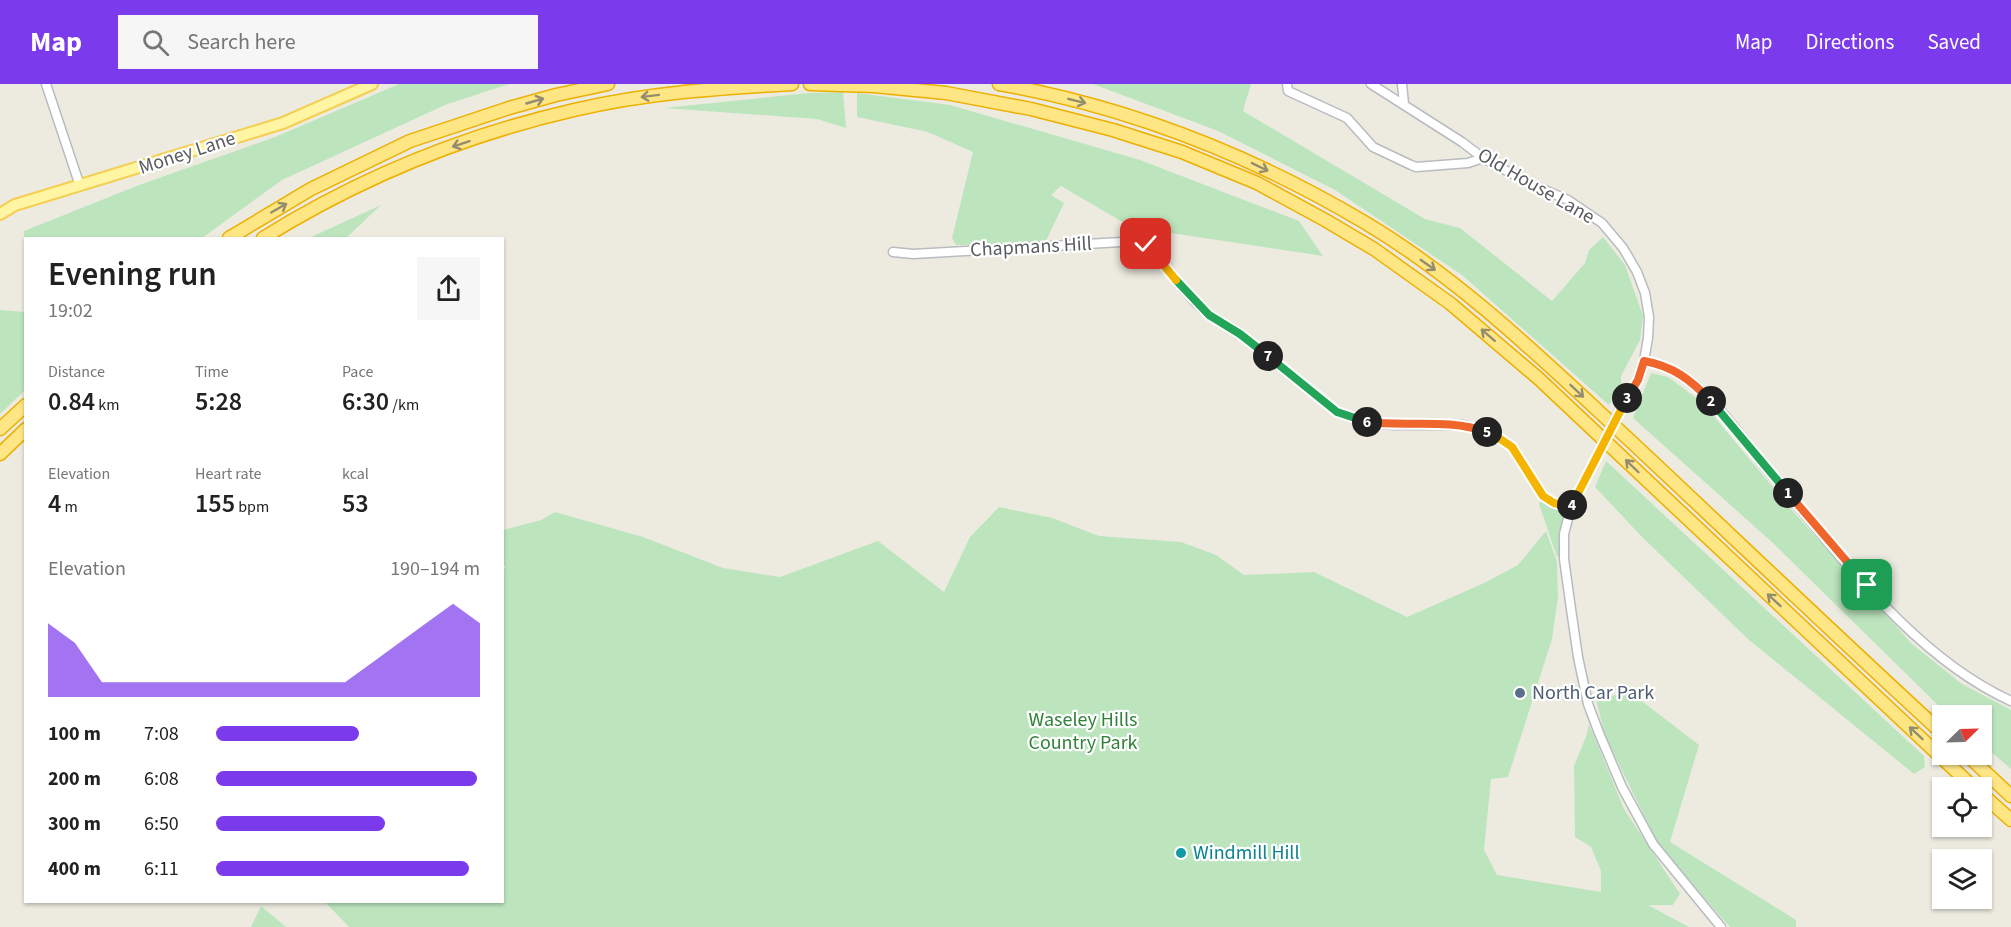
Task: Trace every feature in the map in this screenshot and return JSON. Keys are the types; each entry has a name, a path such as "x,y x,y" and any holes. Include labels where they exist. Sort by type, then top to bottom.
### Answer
{"highway":[{"path":"231,237 311,189 410,141 509,108 608,84"},
{"path":"265,237 373,178 507,128 574,110 641,97 717,88 792,84"},
{"path":"810,84 874,86 946,93 1031,109 1113,130 1182,152 1257,183 1374,249 1451,304 1538,378 1962,777"},
{"path":"999,84 1035,90 1116,111 1187,135 1240,157 1366,224 1431,267 1533,351 1932,724"},
{"path":"0,429 24,407"},
{"path":"0,454 24,431"},
{"path":"1978,765 2011,796"},
{"path":"1992,803 2011,820"}],"main road":[{"name":"Money Lane","path":"0,214 15,206 283,123 372,84"}],"street":[{"path":"46,84 80,186"},
{"path":"1287,84 1288,91 1347,118 1373,147 1416,167 1468,163 1483,158"},
{"name":"Old House Lane","path":"1371,84 1483,158 1530,184 1568,200 1602,223 1623,248 1637,272 1646,301 1649,328 1644,361 1638,380 1620,410 1571,507 1564,534 1564,559 1578,657 1588,704 1596,727 1622,787 1653,844 1721,927"},
{"path":"1402,84 1404,104"},
{"name":"Chapmans Hill","path":"893,252 913,254 1139,241 1146,244 1195,302 1209,315 1240,334 1337,412 1364,422 1394,425 1463,425 1490,433 1512,447 1543,496 1554,503 1571,507"},
{"path":"1644,361 1662,364 1695,384 1867,585 1916,637 1967,676 2011,701"}],"green space":[{"path":"399,84 509,84 445,105 282,180 203,237 24,237 24,231 139,185 275,137"},
{"path":"1093,84 1251,84 1243,111 1425,219 1460,228 1552,301 1585,263 1589,250 1603,237 1625,265 1643,316 1640,340 1609,405 1462,275 1335,190 1218,131"},
{"path":"843,92 846,128 817,119 664,108 809,93"},
{"path":"857,93 950,105 1140,160 1299,221 1323,256 1131,227 1061,186 1051,195 1064,203 1045,243 956,245 952,238 973,152 928,132 857,117"},
{"path":"381,205 347,237 311,237"},
{"path":"0,310 24,312 24,391 0,414"},
{"path":"1651,373 1668,377 1703,403 1791,509 1912,644 1962,684 2011,710 2011,769 1992,753 1992,705 1938,705 1773,543 1633,418"},
{"path":"1606,461 1924,756 1925,767 1914,774 1749,640 1643,538 1595,487"},
{"path":"1540,501 1561,512 1564,518 1562,552 1557,557 1539,504"},
{"name":"Waseley Hills Country Park","path":"999,507 1052,518 1099,536 1181,542 1216,555 1244,575 1314,572 1407,617 1482,584 1518,565 1546,531 1557,562 1558,597 1552,639 1508,777 1491,779 1484,850 1497,875 1601,892 1601,871 1591,847 1575,837 1574,766 1589,724 1624,809 1680,894 1673,905 1648,905 1689,927 349,927 326,903 504,903 504,570 506,566 504,566 504,530 541,520 555,512 643,537 723,568 780,577 878,541 944,592 970,537"},
{"path":"1630,692 1699,745 1670,842 1796,920 1796,927 1730,927 1660,848 1605,736 1596,699"},
{"path":"261,906 286,927 251,927"}],"place":[{"name":"North Car Park","path":"1520,693"},
{"name":"Windmill Hill","path":"1181,853"}],"route":[{"path":"1146,244 1195,302 1209,315 1240,334 1337,412 1364,422 1394,425 1463,425 1484,431 1512,447 1543,496 1554,503 1571,507 1620,410 1638,380 1644,361 1662,364 1695,384 1867,585"}]}
